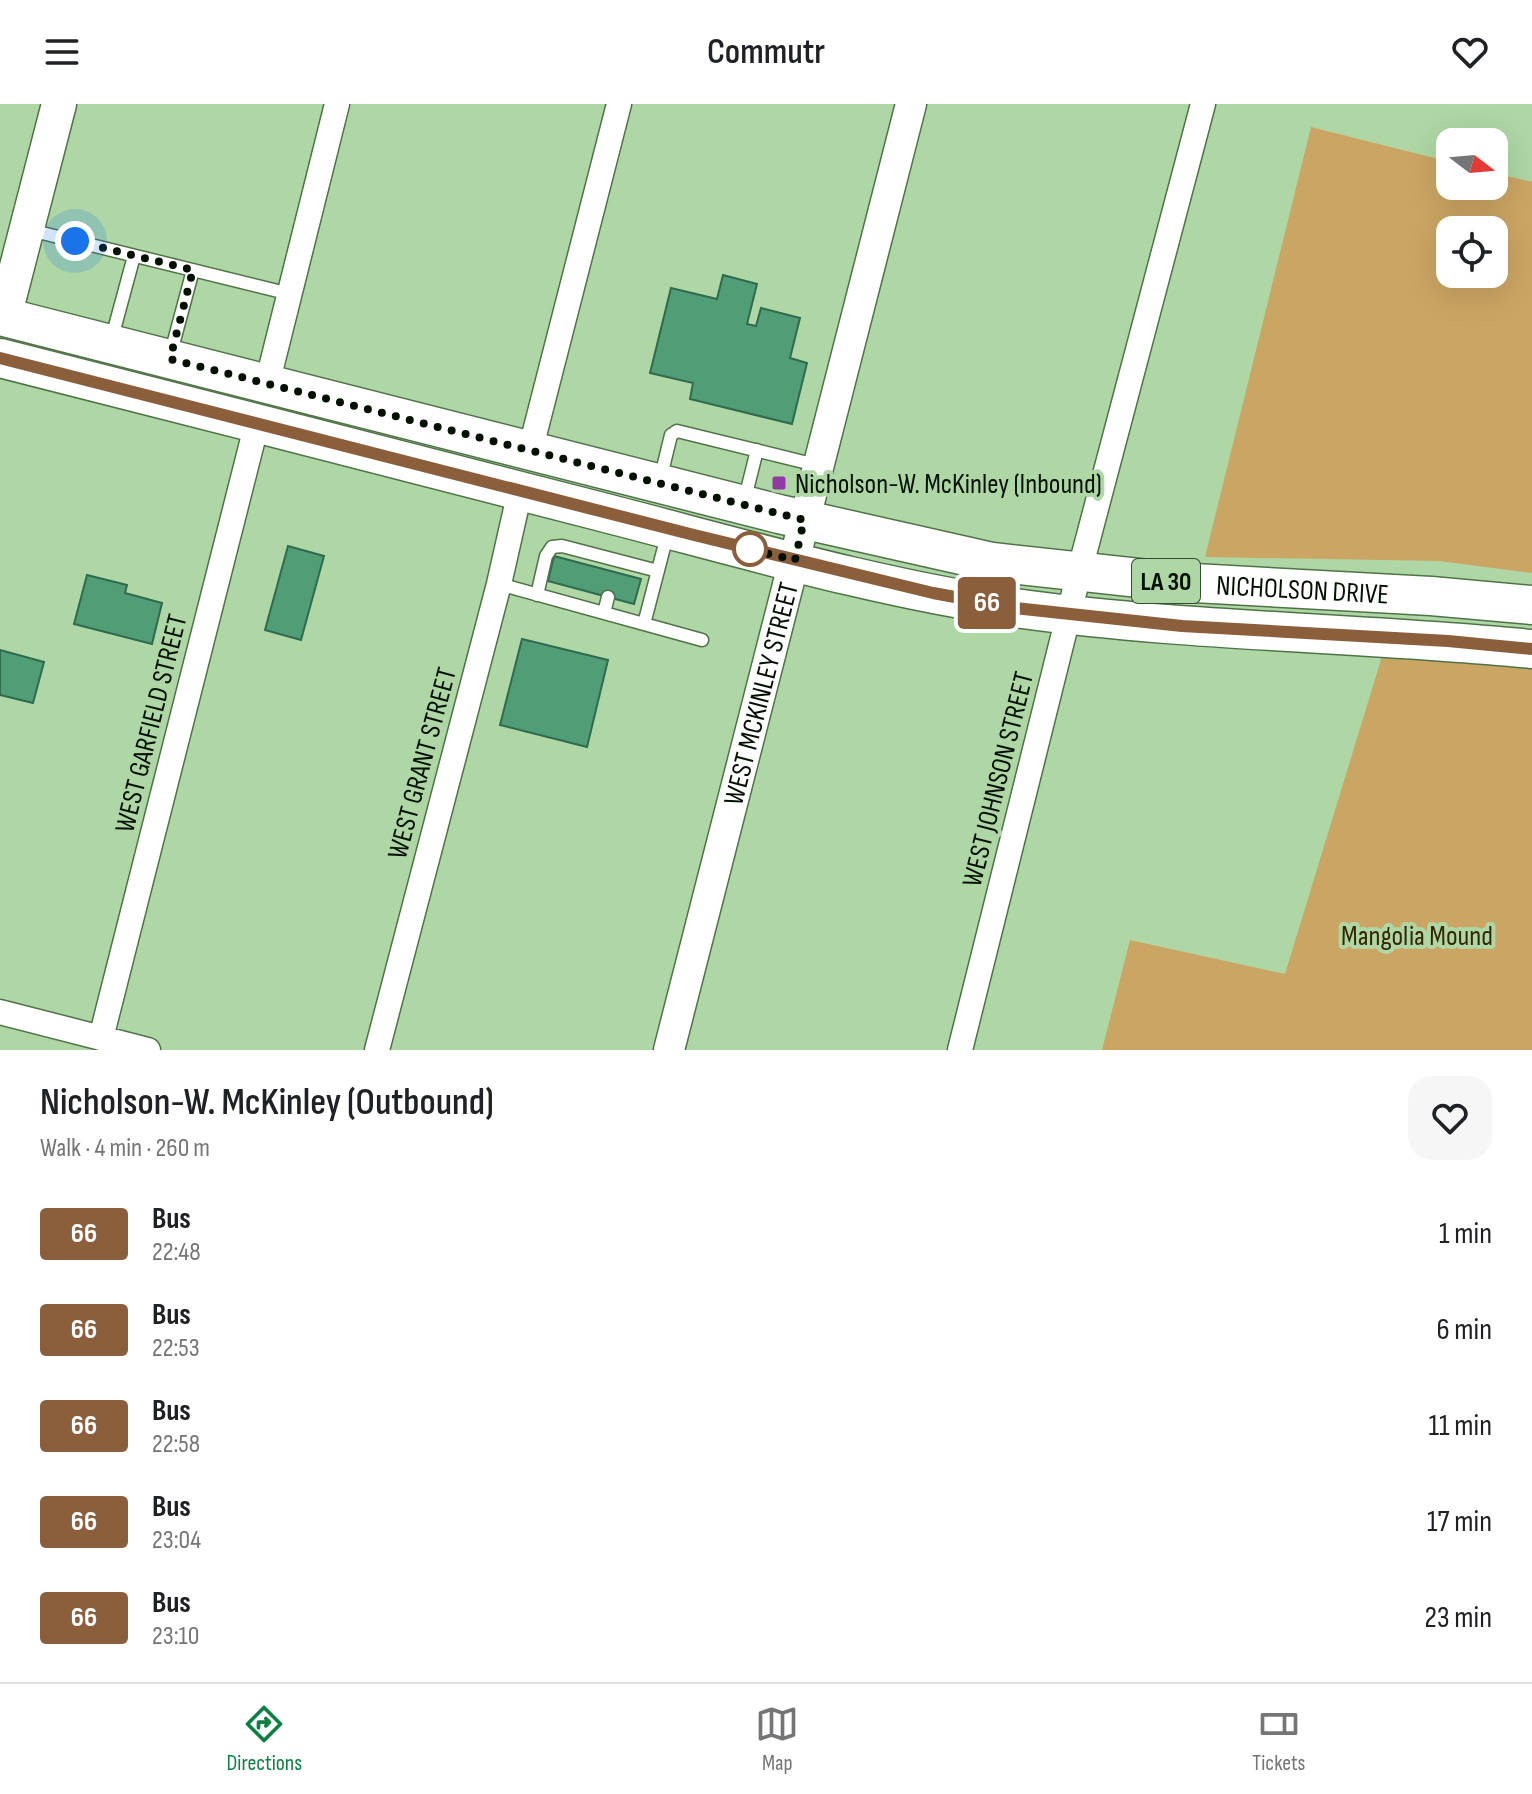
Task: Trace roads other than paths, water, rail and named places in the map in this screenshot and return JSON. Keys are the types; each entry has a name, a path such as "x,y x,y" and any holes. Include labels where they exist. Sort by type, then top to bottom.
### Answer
{"main road":[{"path":"59,104 1,333 17,345 65,347 145,363 183,363"},
{"name":"NICHOLSON DRIVE","path":"1,333 110,344 743,505 992,562 1212,585 1446,597 1532,605"},
{"name":"NICHOLSON DRIVE","path":"1,333 257,423 933,593 1015,608 1182,626 1448,641 1532,649"}],"street":[{"path":"267,384 337,104"},
{"path":"530,451 619,104"},
{"name":"WEST MCKINLEY STREET","path":"669,1050 911,104"},
{"name":"WEST JOHNSON STREET","path":"960,1050 1079,573 1203,104"},
{"name":"WEST GARFIELD STREET","path":"101,1038 257,423"},
{"name":"WEST GRANT STREET","path":"377,1050 499,584 520,491"},
{"path":"0,1012 148,1050"}],"lane":[{"path":"27,229 290,294"},
{"path":"110,344 134,256"},
{"path":"183,363 193,270"},
{"path":"660,484 671,435 677,431 818,466"},
{"path":"743,505 757,450"},
{"path":"644,624 669,529"},
{"path":"537,595 546,556 552,547 562,546 585,558 617,566 658,571"},
{"path":"499,584 702,640"},
{"path":"572,604 576,589"},
{"path":"604,613 608,597"}],"place":[{"name":"Nicholson-W. McKinley (Inbound)","path":"779,483"}],"park label":[{"name":"Mangolia Mound","path":"1417,935"}]}
